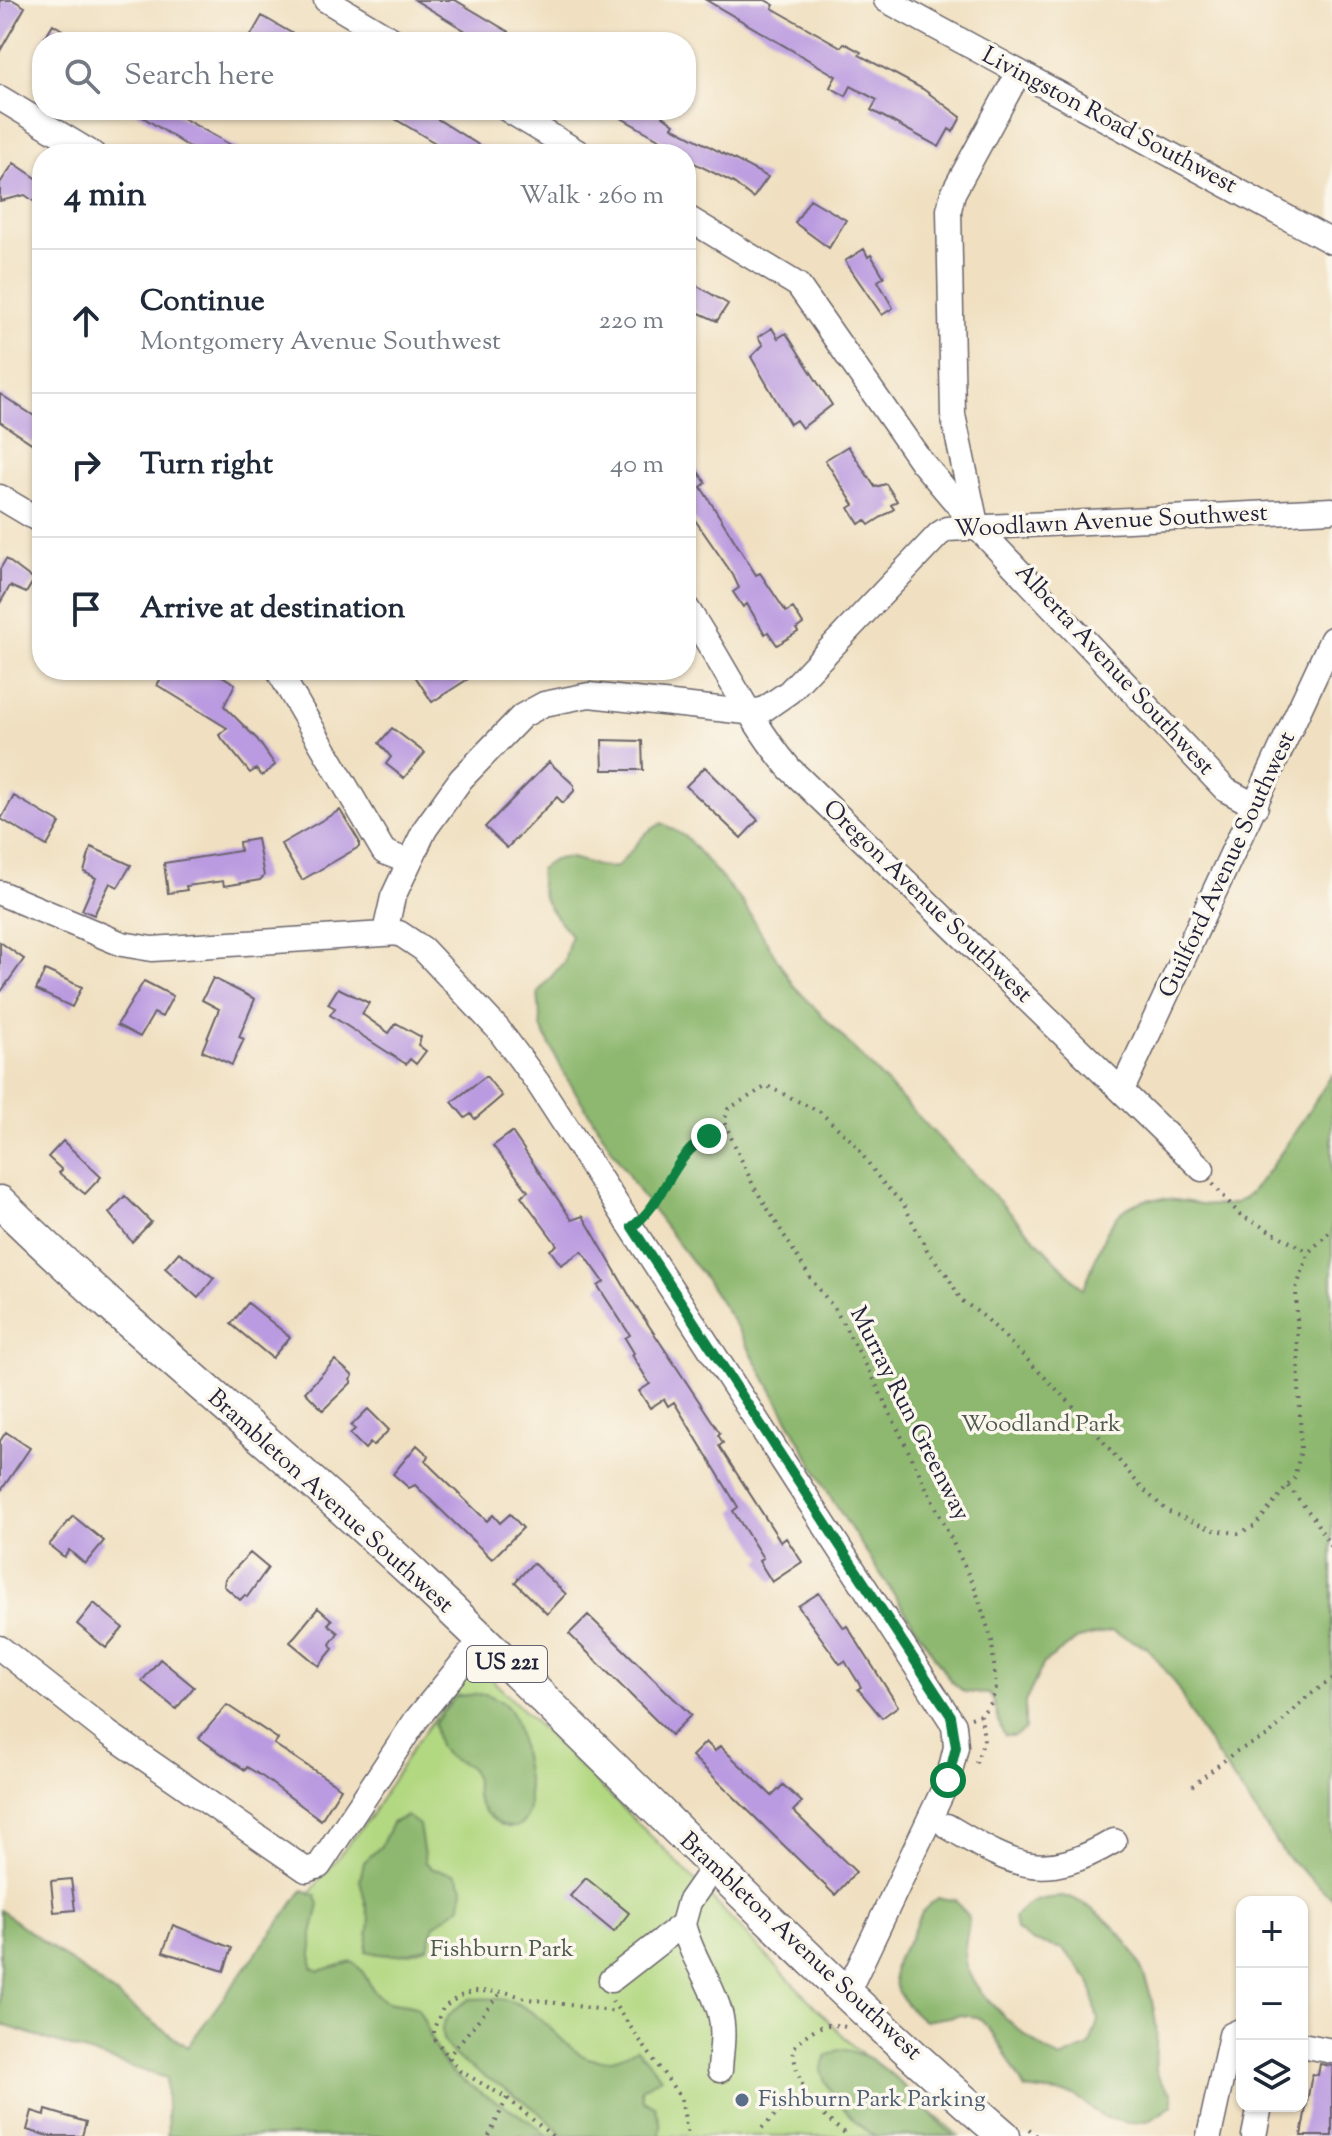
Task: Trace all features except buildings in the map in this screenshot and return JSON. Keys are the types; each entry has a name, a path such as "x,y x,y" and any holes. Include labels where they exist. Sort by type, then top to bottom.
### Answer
{"main road":[{"name":"Brambleton Avenue Southwest","path":"0,1202 129,1325 365,1529 482,1639 714,1866 842,2010 1014,2131"}],"street":[{"path":"326,0 379,32"},
{"name":"Livingston Road Southwest","path":"886,0 1332,242"},
{"path":"976,526 953,415 949,210 953,193 1019,72"},
{"path":"0,98 32,117"},
{"path":"37,120 76,144"},
{"path":"525,120 564,144"},
{"name":"Alberta Avenue Southwest","path":"696,223 798,285 921,461 976,526 1226,790 1256,806"},
{"path":"0,497 32,516"},
{"name":"Woodlawn Avenue Southwest","path":"385,932 407,861 461,779 502,733 544,704 589,695 746,712 763,710 789,692 947,529 1332,510"},
{"name":"Oregon Avenue Southwest","path":"696,622 723,663 746,712 762,736 810,790 1202,1169"},
{"name":"Guilford Avenue Southwest","path":"1122,1090 1332,639"},
{"path":"284,680 384,852 407,861"},
{"path":"0,893 122,944 152,949 385,932 412,938 498,1029 538,1083 954,1725 956,1747 948,1780 842,2010"},
{"path":"0,1648 108,1733 306,1870 314,1869 416,1720 482,1639"},
{"path":"947,1826 997,1856 1037,1867 1068,1864 1114,1841"},
{"path":"714,1866 689,1902 683,1924 690,1953 719,2012 723,2033 720,2070"},
{"path":"611,1980 683,1924"},
{"path":"1209,2136 1231,2035 1236,2033"},
{"path":"1308,2046 1332,2051"},
{"path":"1254,2136 1259,2112"}],"path":[{"path":"632,1227 664,1193 690,1148 726,1128 724,1122 728,1109 737,1102 767,1086 820,1112 854,1143 881,1181 904,1205 928,1252 947,1275 961,1300 986,1318 1071,1404 1107,1450 1167,1511 1213,1530 1238,1533 1255,1526 1294,1478 1301,1450 1302,1379 1295,1319 1296,1289 1309,1252 1332,1230"},
{"name":"Murray Run Greenway","path":"726,1128 753,1185 811,1279 835,1309 872,1376 975,1588 992,1641 996,1688 991,1703 981,1715 984,1740 970,1776"},
{"path":"1202,1169 1240,1215 1309,1252"},
{"path":"1288,1486 1313,1517 1332,1549"},
{"path":"1192,1786 1235,1752 1268,1736 1307,1697 1332,1679"},
{"path":"611,1980 610,1996 617,2012 673,2084 687,2117 688,2136"},
{"path":"552,2136 507,2098 460,2071 447,2058 434,2038 434,2028 443,2008 464,1994 501,1991 617,2012"},
{"path":"447,2058 501,1991"},
{"path":"842,2010 804,2036 793,2049 794,2067 809,2101 841,2133 849,2136"},
{"path":"489,2136 507,2098"},
{"path":"762,2128 779,2112 809,2101"},
{"path":"1014,2131 1037,2136"}],"green space":[{"name":"Woodland Park","path":"662,823 687,838 743,903 793,985 1083,1289 1111,1225 1131,1205 1164,1199 1229,1205 1243,1199 1275,1161 1332,1075 1332,1898 1285,1855 1200,1730 1173,1680 1147,1647 1111,1631 1078,1639 1044,1663 1025,1702 1025,1729 1014,1736 1005,1736 989,1694 964,1692 950,1680 833,1501 737,1327 706,1280 641,1195 566,1077 541,1027 538,992 564,962 571,935 552,913 544,897 540,869 561,858 617,867 646,833"},
{"name":"Fishburn Park","path":"476,1664 671,1856 852,2045 959,2136 167,2136 174,2080 302,1903 372,1814 413,1747"},
{"path":"485,1694 498,1699 508,1708 519,1735 529,1805 523,1822 516,1827 500,1824 485,1812 476,1796 476,1779 471,1769 447,1756 437,1740 434,1724 456,1696"},
{"path":"407,1816 419,1825 425,1862 433,1869 456,1874 463,1887 461,1906 435,1925 428,1946 420,1950 397,1955 366,1951 370,1922 360,1880 364,1862 381,1846 392,1823"},
{"path":"303,1890 316,1895 319,1905 312,1933 312,1967 318,1971 352,1962 385,2001 417,2008 440,2058 453,2073 525,2118 547,2136 168,2136 166,2078 0,2024 0,1910 187,2047"},
{"path":"1070,1897 1089,1907 1119,1933 1131,1948 1147,1984 1156,2025 1156,2071 1172,2093 1172,2106 1151,2120 1128,2123 1103,2117 1074,2095 1025,2089 994,2034 978,2017 961,2015 924,2021 900,1995 894,1979 896,1961 923,1912 938,1898 955,1900 969,1918 965,1962 970,1975 991,2003 1019,2030 1060,2059 1089,2047 1098,2021 1090,1981 1063,1949 1034,1942 1016,1930 1014,1918 1026,1906 1039,1900"},
{"path":"470,1999 502,1999 520,2005 586,2057 600,2060 617,2058 637,2048 661,2077 641,2089 643,2100 655,2106 661,2125 660,2136 562,2136 536,2110 475,2071 450,2050 443,2038 443,2026 451,2013"},
{"path":"840,2049 857,2053 887,2071 954,2136 877,2136 861,2126 836,2098 821,2070 827,2056"}],"place":[{"name":"Fishburn Park Parking","path":"742,2100"}],"route":[{"path":"709,1136 690,1148 664,1193 649,1213 632,1227 951,1716 956,1747 948,1780"}]}
